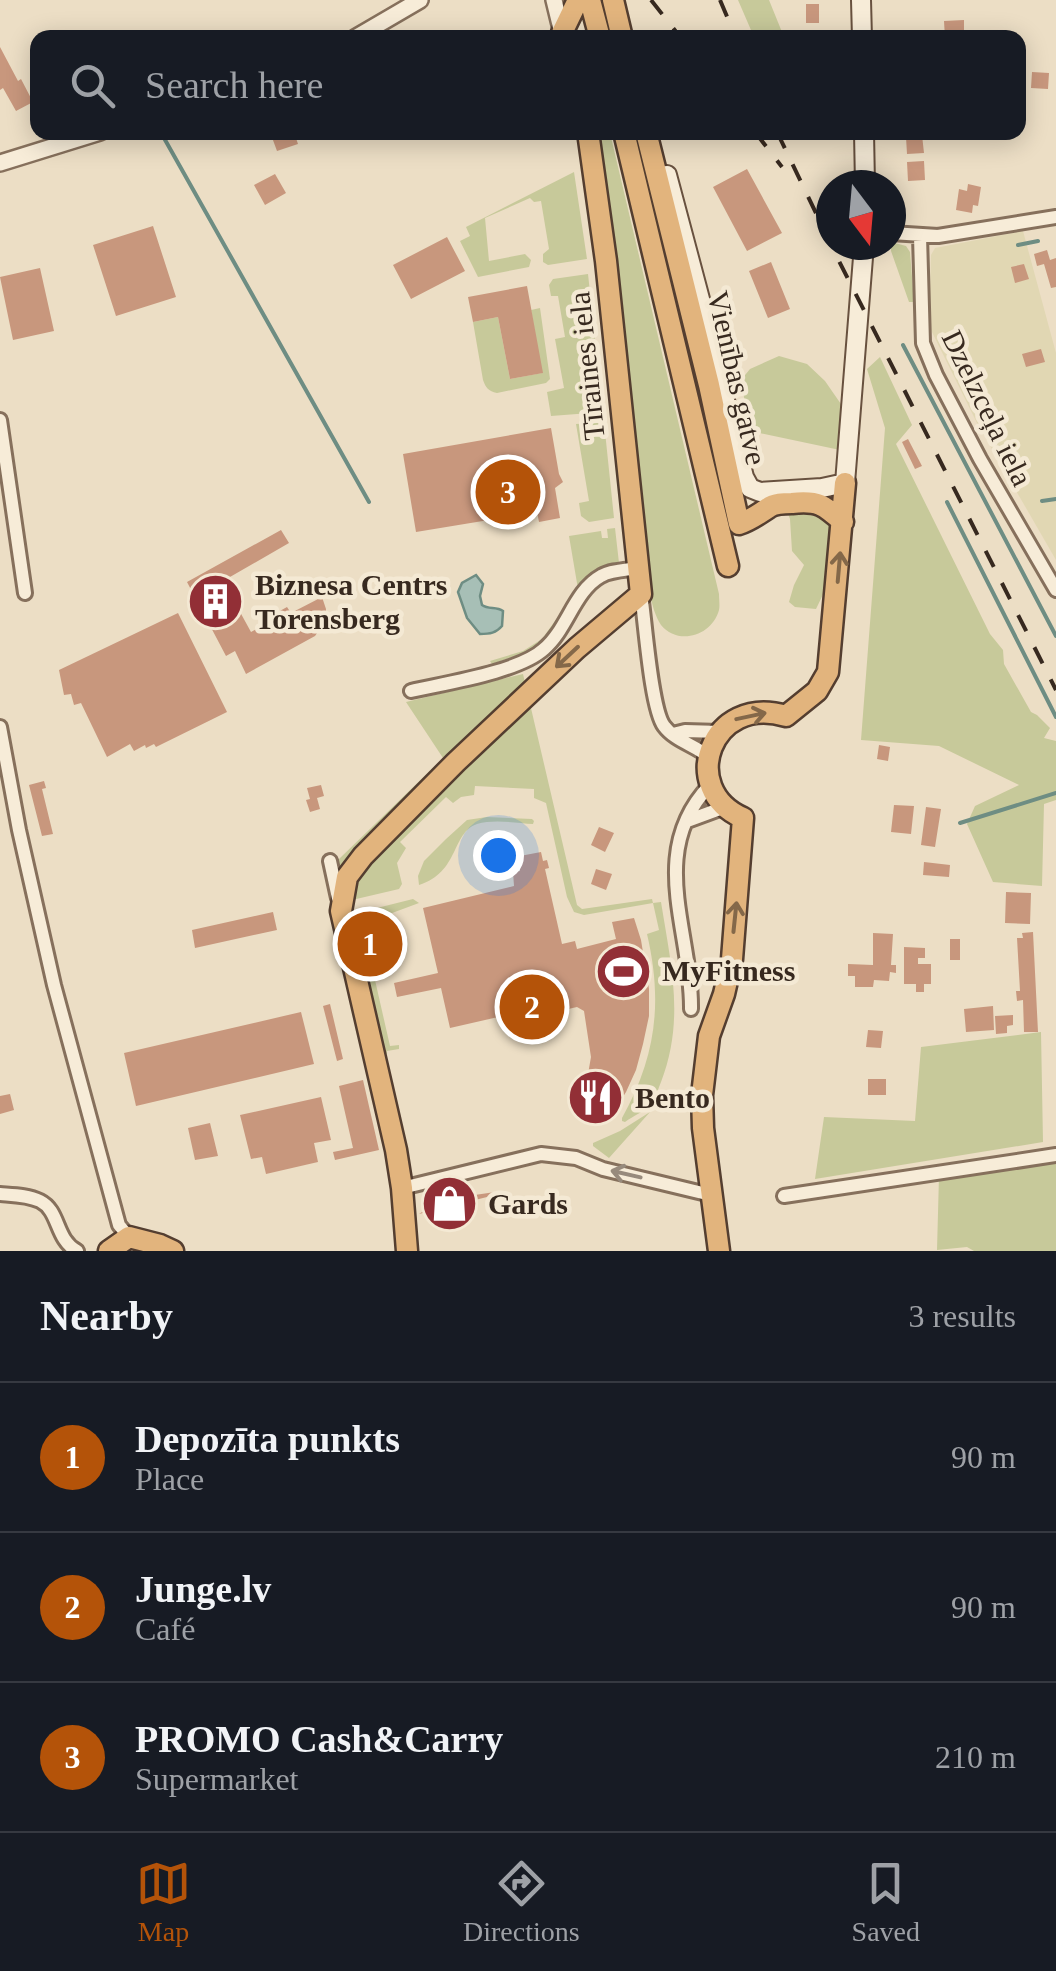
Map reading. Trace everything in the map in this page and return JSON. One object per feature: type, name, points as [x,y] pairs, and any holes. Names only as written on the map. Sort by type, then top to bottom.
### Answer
[{"type":"highway","points":[[613,0],[620,30]]},
{"type":"highway","points":[[568,30],[587,4]]},
{"type":"highway","points":[[587,4],[597,30]]},
{"type":"highway","name":"Tīraines iela","points":[[589,140],[642,594]]},
{"type":"highway","name":"Vienības gatve","points":[[626,140],[728,566]]},
{"type":"highway","name":"Vienības gatve","points":[[648,140],[710,385],[739,524],[777,504],[812,501],[843,522]]},
{"type":"highway","points":[[719,1251],[702,1095],[709,1036],[732,959],[743,818],[724,806],[710,785],[709,757],[720,732],[734,719],[749,712],[786,716],[816,691],[828,672],[845,483]]},
{"type":"highway","points":[[407,1251],[396,1150],[341,910],[347,877],[456,762],[576,648],[642,594]]},
{"type":"highway","points":[[109,1251],[129,1237],[173,1251]]},
{"type":"main road","points":[[861,0],[862,30]]},
{"type":"main road","name":"Vienības gatve","points":[[657,140],[750,488],[769,492],[845,483]]},
{"type":"main road","points":[[864,140],[865,170]]},
{"type":"main road","points":[[845,483],[863,260]]},
{"type":"street","points":[[368,30],[420,0]]},
{"type":"street","points":[[554,0],[562,30]]},
{"type":"street","points":[[0,163],[71,140]]},
{"type":"street","points":[[906,234],[959,234],[1056,217]]},
{"type":"street","name":"Dzelzceļa iela","points":[[920,236],[923,343],[980,459],[1056,590]]},
{"type":"street","points":[[0,420],[25,593]]},
{"type":"street","points":[[412,691],[530,658],[544,650],[586,589],[602,575],[638,568]]},
{"type":"street","points":[[642,594],[659,718],[673,734],[709,757]]},
{"type":"street","points":[[0,727],[54,985],[118,1224],[129,1237]]},
{"type":"street","points":[[673,734],[720,732]]},
{"type":"street","points":[[691,1009],[675,891],[675,861],[693,807],[710,785]]},
{"type":"street","points":[[687,821],[724,806]]},
{"type":"street","points":[[330,862],[341,910]]},
{"type":"street","points":[[402,1188],[540,1154],[576,1158],[603,1169],[711,1195]]},
{"type":"street","points":[[784,1196],[1056,1154]]},
{"type":"street","points":[[0,1194],[40,1201],[48,1208],[61,1237],[77,1251]]},
{"type":"shaded area","points":[[1023,231],[1056,353],[1056,560],[977,423],[929,326],[931,255],[935,248]]},
{"type":"shaded area","points":[[476,575],[483,584],[482,605],[503,611],[502,626],[492,633],[480,634],[467,618],[458,592],[462,583]]},
{"type":"green space","points":[[738,0],[769,0],[781,30],[751,30]]},
{"type":"green space","points":[[595,140],[612,140],[719,594],[719,608],[715,619],[702,632],[676,635],[661,625],[650,594]]},
{"type":"green space","points":[[632,140],[643,140],[701,386],[691,375]]},
{"type":"green space","points":[[574,172],[587,259],[548,265],[543,262],[543,254],[549,249],[541,201],[530,198],[485,218],[489,261],[525,254],[531,260],[529,267],[478,277],[460,241],[470,236],[466,227]]},
{"type":"green space","points":[[906,246],[910,252],[914,302],[909,302],[894,260],[906,260]]},
{"type":"green space","points":[[588,274],[603,412],[551,416],[547,392],[564,388],[555,339],[565,337],[558,296],[551,296],[549,285],[553,279]]},
{"type":"green space","points":[[540,308],[550,379],[497,393],[489,390],[483,380],[473,322],[498,317],[510,379],[542,373],[531,310]]},
{"type":"green space","points":[[779,356],[807,364],[843,407],[840,450],[750,431],[741,380],[750,369]]},
{"type":"green space","points":[[880,357],[912,425],[896,444],[990,634],[1003,650],[1004,664],[1031,712],[1050,728],[1044,738],[1056,741],[1056,800],[1044,804],[1042,886],[993,882],[967,824],[975,806],[1019,785],[939,746],[861,740],[885,428],[867,369]]},
{"type":"green space","points":[[604,422],[614,518],[589,522],[581,516],[579,503],[589,501],[576,424]]},
{"type":"green space","points":[[787,511],[833,519],[829,582],[816,609],[795,607],[789,602],[804,565],[792,551]]},
{"type":"green space","points":[[615,528],[619,563],[589,577],[541,643],[532,650],[492,664],[490,661],[523,651],[542,639],[578,589],[569,536],[601,531],[602,538],[608,538],[607,529]]},
{"type":"green space","points":[[523,674],[577,905],[582,909],[652,899],[653,903],[584,915],[574,912],[567,897],[546,803],[534,798],[534,789],[475,786],[474,795],[453,803],[446,797],[400,842],[406,848],[397,863],[402,884],[399,889],[352,900],[342,890],[338,860],[443,758],[406,702]]},
{"type":"green space","points":[[487,817],[534,821],[477,824],[463,836],[442,871],[419,885],[424,861],[467,820]]},
{"type":"green space","points":[[413,899],[419,903],[384,916],[376,923],[373,934],[365,936],[390,1046],[399,1045],[399,1049],[387,1054],[382,1053],[354,926],[365,911]]},
{"type":"green space","points":[[661,902],[669,948],[674,992],[673,1037],[654,1099],[625,1122],[622,1118],[642,1073],[653,1029],[655,983],[647,934],[659,930],[653,903]]},
{"type":"green space","points":[[1041,1032],[1043,1142],[815,1179],[824,1117],[915,1121],[921,1047]]},
{"type":"green space","points":[[650,1112],[609,1158],[593,1146],[593,1143]]},
{"type":"green space","points":[[1056,1160],[1056,1251],[974,1251],[967,1247],[937,1250],[939,1176]]},
{"type":"building","points":[[806,4],[819,4],[819,23],[806,23]]},
{"type":"building","points":[[964,20],[964,30],[945,30],[944,21]]},
{"type":"building","points":[[0,47],[18,81],[21,79],[30,104],[16,111],[3,88],[0,90]]},
{"type":"building","points":[[1032,72],[1049,73],[1048,89],[1031,88]]},
{"type":"building","points":[[273,140],[297,140],[298,144],[277,151]]},
{"type":"building","points":[[906,140],[923,140],[924,153],[907,154]]},
{"type":"building","points":[[924,161],[925,180],[908,181],[907,162]]},
{"type":"building","points":[[747,169],[782,233],[747,251],[713,187]]},
{"type":"building","points":[[275,174],[286,193],[265,205],[254,185]]},
{"type":"building","points":[[968,184],[981,187],[978,206],[973,205],[972,213],[956,210],[959,189],[967,191]]},
{"type":"building","points":[[153,226],[176,297],[116,316],[93,245]]},
{"type":"building","points":[[447,237],[465,271],[411,299],[393,265]]},
{"type":"building","points":[[1047,250],[1050,260],[1056,258],[1056,287],[1051,288],[1044,264],[1037,266],[1034,254]]},
{"type":"building","points":[[771,262],[790,309],[768,318],[749,271]]},
{"type":"building","points":[[1024,264],[1029,279],[1015,283],[1011,267]]},
{"type":"building","points":[[40,268],[54,331],[13,340],[0,277]]},
{"type":"building","points":[[527,286],[543,373],[510,379],[498,317],[473,322],[468,297]]},
{"type":"building","points":[[1041,349],[1045,362],[1026,367],[1022,354]]},
{"type":"building","points":[[551,428],[563,482],[555,488],[560,518],[539,522],[537,512],[416,532],[403,454]]},
{"type":"building","points":[[908,439],[922,466],[915,469],[902,442]]},
{"type":"building","name":"Biznesa Centrs Torensberg","points":[[281,530],[289,543],[223,581],[251,632],[262,626],[260,622],[287,607],[291,613],[322,597],[325,622],[315,636],[246,674],[235,651],[226,656],[187,582]]},
{"type":"building","points":[[178,613],[227,712],[156,747],[145,745],[134,751],[130,744],[107,757],[81,703],[74,705],[71,694],[64,695],[59,670]]},
{"type":"building","points":[[879,745],[890,747],[888,761],[877,759]]},
{"type":"building","points":[[44,781],[46,788],[42,789],[53,834],[42,836],[29,785]]},
{"type":"building","points":[[321,785],[324,796],[317,798],[320,809],[310,812],[307,788]]},
{"type":"building","points":[[894,805],[914,806],[911,834],[891,832]]},
{"type":"building","points":[[926,807],[941,809],[935,847],[921,845]]},
{"type":"building","points":[[599,827],[614,833],[605,852],[591,845]]},
{"type":"building","points":[[541,852],[549,868],[545,869],[562,944],[575,941],[577,949],[616,939],[612,922],[634,918],[641,940],[649,1016],[636,1070],[606,1124],[573,1113],[591,1057],[584,1011],[577,1007],[525,1019],[520,1012],[450,1028],[441,988],[397,997],[394,983],[438,973],[423,908],[514,886],[513,872],[520,871],[520,856]]},
{"type":"building","points":[[924,862],[950,865],[949,877],[923,875]]},
{"type":"building","points":[[596,869],[612,874],[606,890],[591,884]]},
{"type":"building","points":[[1006,892],[1031,893],[1030,924],[1005,923]]},
{"type":"building","points":[[273,912],[277,930],[195,948],[192,930]]},
{"type":"building","points":[[1033,932],[1038,1032],[1024,1032],[1023,1000],[1017,1001],[1016,991],[1020,991],[1017,938]]},
{"type":"building","points":[[873,933],[893,934],[891,965],[896,965],[896,973],[890,972],[889,981],[874,980],[873,987],[855,987],[855,976],[848,976],[848,964],[873,965]]},
{"type":"building","points":[[950,939],[960,939],[960,960],[950,960]]},
{"type":"building","points":[[904,947],[925,948],[925,958],[918,958],[918,964],[931,964],[931,984],[924,984],[924,992],[916,992],[916,984],[904,984]]},
{"type":"building","points":[[330,1004],[343,1059],[337,1061],[323,1006]]},
{"type":"building","points":[[993,1006],[994,1030],[966,1032],[964,1009]]},
{"type":"building","points":[[301,1012],[314,1064],[136,1106],[124,1053]]},
{"type":"building","points":[[1013,1015],[1013,1025],[1007,1026],[1007,1033],[996,1034],[995,1016]]},
{"type":"building","points":[[868,1030],[883,1031],[881,1048],[866,1047]]},
{"type":"building","points":[[868,1079],[886,1079],[886,1095],[868,1095]]},
{"type":"building","points":[[363,1080],[379,1150],[335,1160],[333,1152],[353,1148],[339,1086]]},
{"type":"building","points":[[10,1094],[14,1110],[0,1114],[0,1096]]},
{"type":"building","points":[[321,1097],[331,1140],[314,1143],[318,1162],[266,1174],[262,1157],[251,1159],[240,1115]]},
{"type":"building","points":[[210,1123],[218,1156],[195,1160],[188,1128]]},
{"type":"building","points":[[495,1195],[419,1214],[441,1200]]},
{"type":"waterway","points":[[165,140],[369,502]]},
{"type":"waterway","points":[[1018,245],[1038,241]]},
{"type":"waterway","points":[[903,345],[1056,636]]},
{"type":"waterway","points":[[1042,501],[1056,499]]},
{"type":"waterway","points":[[947,502],[1056,717]]},
{"type":"waterway","points":[[960,823],[1056,793]]},
{"type":"railway","points":[[651,0],[675,30]]},
{"type":"railway","points":[[720,0],[733,30]]},
{"type":"railway","points":[[761,140],[782,167]]},
{"type":"railway","points":[[781,140],[1056,690]]},
{"type":"place","name":"PROMO Cash&Carry","points":[[508,492]]},
{"type":"place","name":"Biznesa Centrs Torensberg","points":[[216,602]]},
{"type":"place","name":"Depozīta punkts","points":[[370,944]]},
{"type":"place","name":"MyFitness","points":[[623,971]]},
{"type":"place","name":"Junge.lv","points":[[532,1007]]},
{"type":"place","name":"Bento","points":[[596,1098]]},
{"type":"place","name":"Gards","points":[[449,1204]]}]
